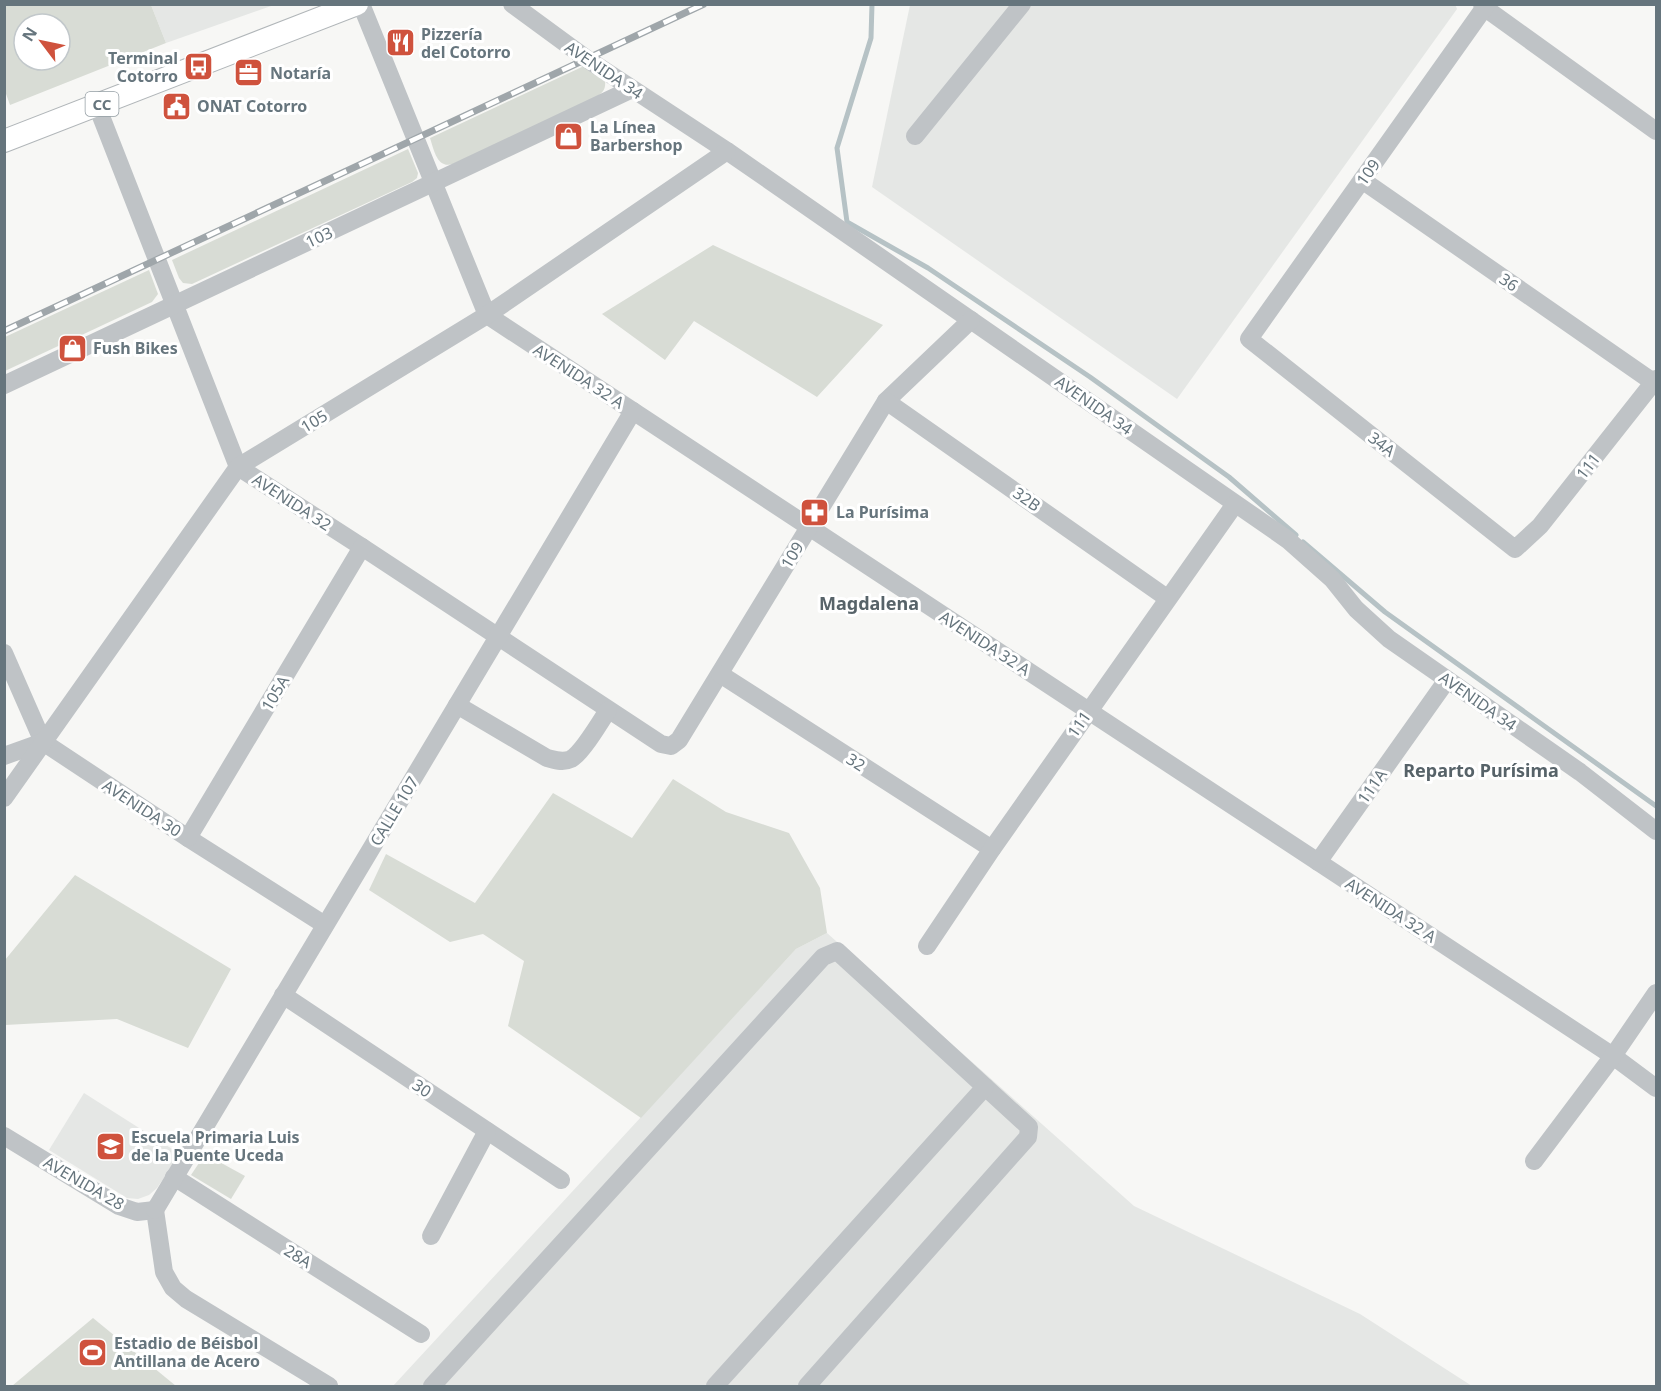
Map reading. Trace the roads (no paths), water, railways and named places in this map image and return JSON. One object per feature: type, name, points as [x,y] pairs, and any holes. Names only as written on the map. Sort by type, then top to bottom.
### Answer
[{"type":"main road","name":"CC","points":[[4,141],[359,4]]},
{"type":"street","points":[[359,4],[487,315]]},
{"type":"street","name":"AVENIDA 34","points":[[512,4],[587,59],[727,152],[1288,540],[1332,579],[1356,609],[1389,639],[1580,772],[1656,831]]},
{"type":"street","points":[[915,136],[1022,4]]},
{"type":"street","points":[[1485,6],[1656,131]]},
{"type":"street","name":"109","points":[[1249,339],[1485,6]]},
{"type":"street","name":"103","points":[[4,385],[632,88]]},
{"type":"street","name":"AVENIDA 32","points":[[97,106],[238,467],[608,710],[661,744],[671,746]]},
{"type":"street","name":"105","points":[[4,798],[238,467],[487,315],[727,152]]},
{"type":"street","name":"36","points":[[1362,180],[1656,382]]},
{"type":"street","name":"AVENIDA 32 A","points":[[487,315],[1613,1056],[1656,1088]]},
{"type":"street","name":"109","points":[[671,746],[679,740],[886,401],[971,320]]},
{"type":"street","name":"34A","points":[[1249,339],[1515,549]]},
{"type":"street","name":"111","points":[[1515,549],[1540,526],[1656,382]]},
{"type":"street","name":"32B","points":[[886,401],[1167,598]]},
{"type":"street","name":"CALLE 107","points":[[155,1210],[633,411]]},
{"type":"street","name":"111","points":[[927,946],[992,849],[1234,504]]},
{"type":"street","name":"105A","points":[[188,838],[362,547]]},
{"type":"street","points":[[4,653],[43,742],[4,756]]},
{"type":"street","name":"32","points":[[720,674],[992,849]]},
{"type":"street","name":"111A","points":[[1318,862],[1447,680]]},
{"type":"street","points":[[457,705],[548,758],[559,762],[571,759],[580,751],[608,710]]},
{"type":"street","name":"AVENIDA 30","points":[[43,742],[325,925]]},
{"type":"street","points":[[432,1386],[823,957],[837,951],[1029,1127],[1028,1137],[807,1386]]},
{"type":"street","points":[[1534,1161],[1613,1056],[1656,993]]},
{"type":"street","name":"30","points":[[284,995],[561,1180]]},
{"type":"street","points":[[715,1386],[985,1086]]},
{"type":"street","points":[[430,1236],[488,1131]]},
{"type":"street","name":"AVENIDA 28","points":[[4,1136],[119,1206],[137,1212],[155,1210]]},
{"type":"street","name":"28A","points":[[174,1177],[421,1334]]},
{"type":"street","points":[[155,1210],[164,1272],[173,1288],[186,1299],[329,1386]]},
{"type":"waterway","points":[[872,4],[871,38],[837,148],[847,222],[928,268],[1090,377],[1229,477],[1296,535]]},
{"type":"waterway","points":[[1303,542],[1385,612],[1656,806]]},
{"type":"railway","points":[[4,331],[704,4]]},
{"type":"place","name":"Pizzería del Cotorro","points":[[400,43]]},
{"type":"place","name":"Terminal Cotorro","points":[[199,67]]},
{"type":"place","name":"Notaría","points":[[249,73]]},
{"type":"place","name":"ONAT Cotorro","points":[[176,106]]},
{"type":"place","name":"La Línea Barbershop","points":[[569,136]]},
{"type":"place","name":"Fush Bikes","points":[[72,348]]},
{"type":"place","name":"La Purísima","points":[[815,512]]},
{"type":"place","name":"Escuela Primaria Luis de la Puente Uceda","points":[[110,1146]]},
{"type":"place","name":"Estadio de Béisbol Antillana de Acero","points":[[93,1352]]},
{"type":"district","name":"Magdalena","points":[[869,603]]},
{"type":"district","name":"Reparto Purísima","points":[[1481,770]]}]
